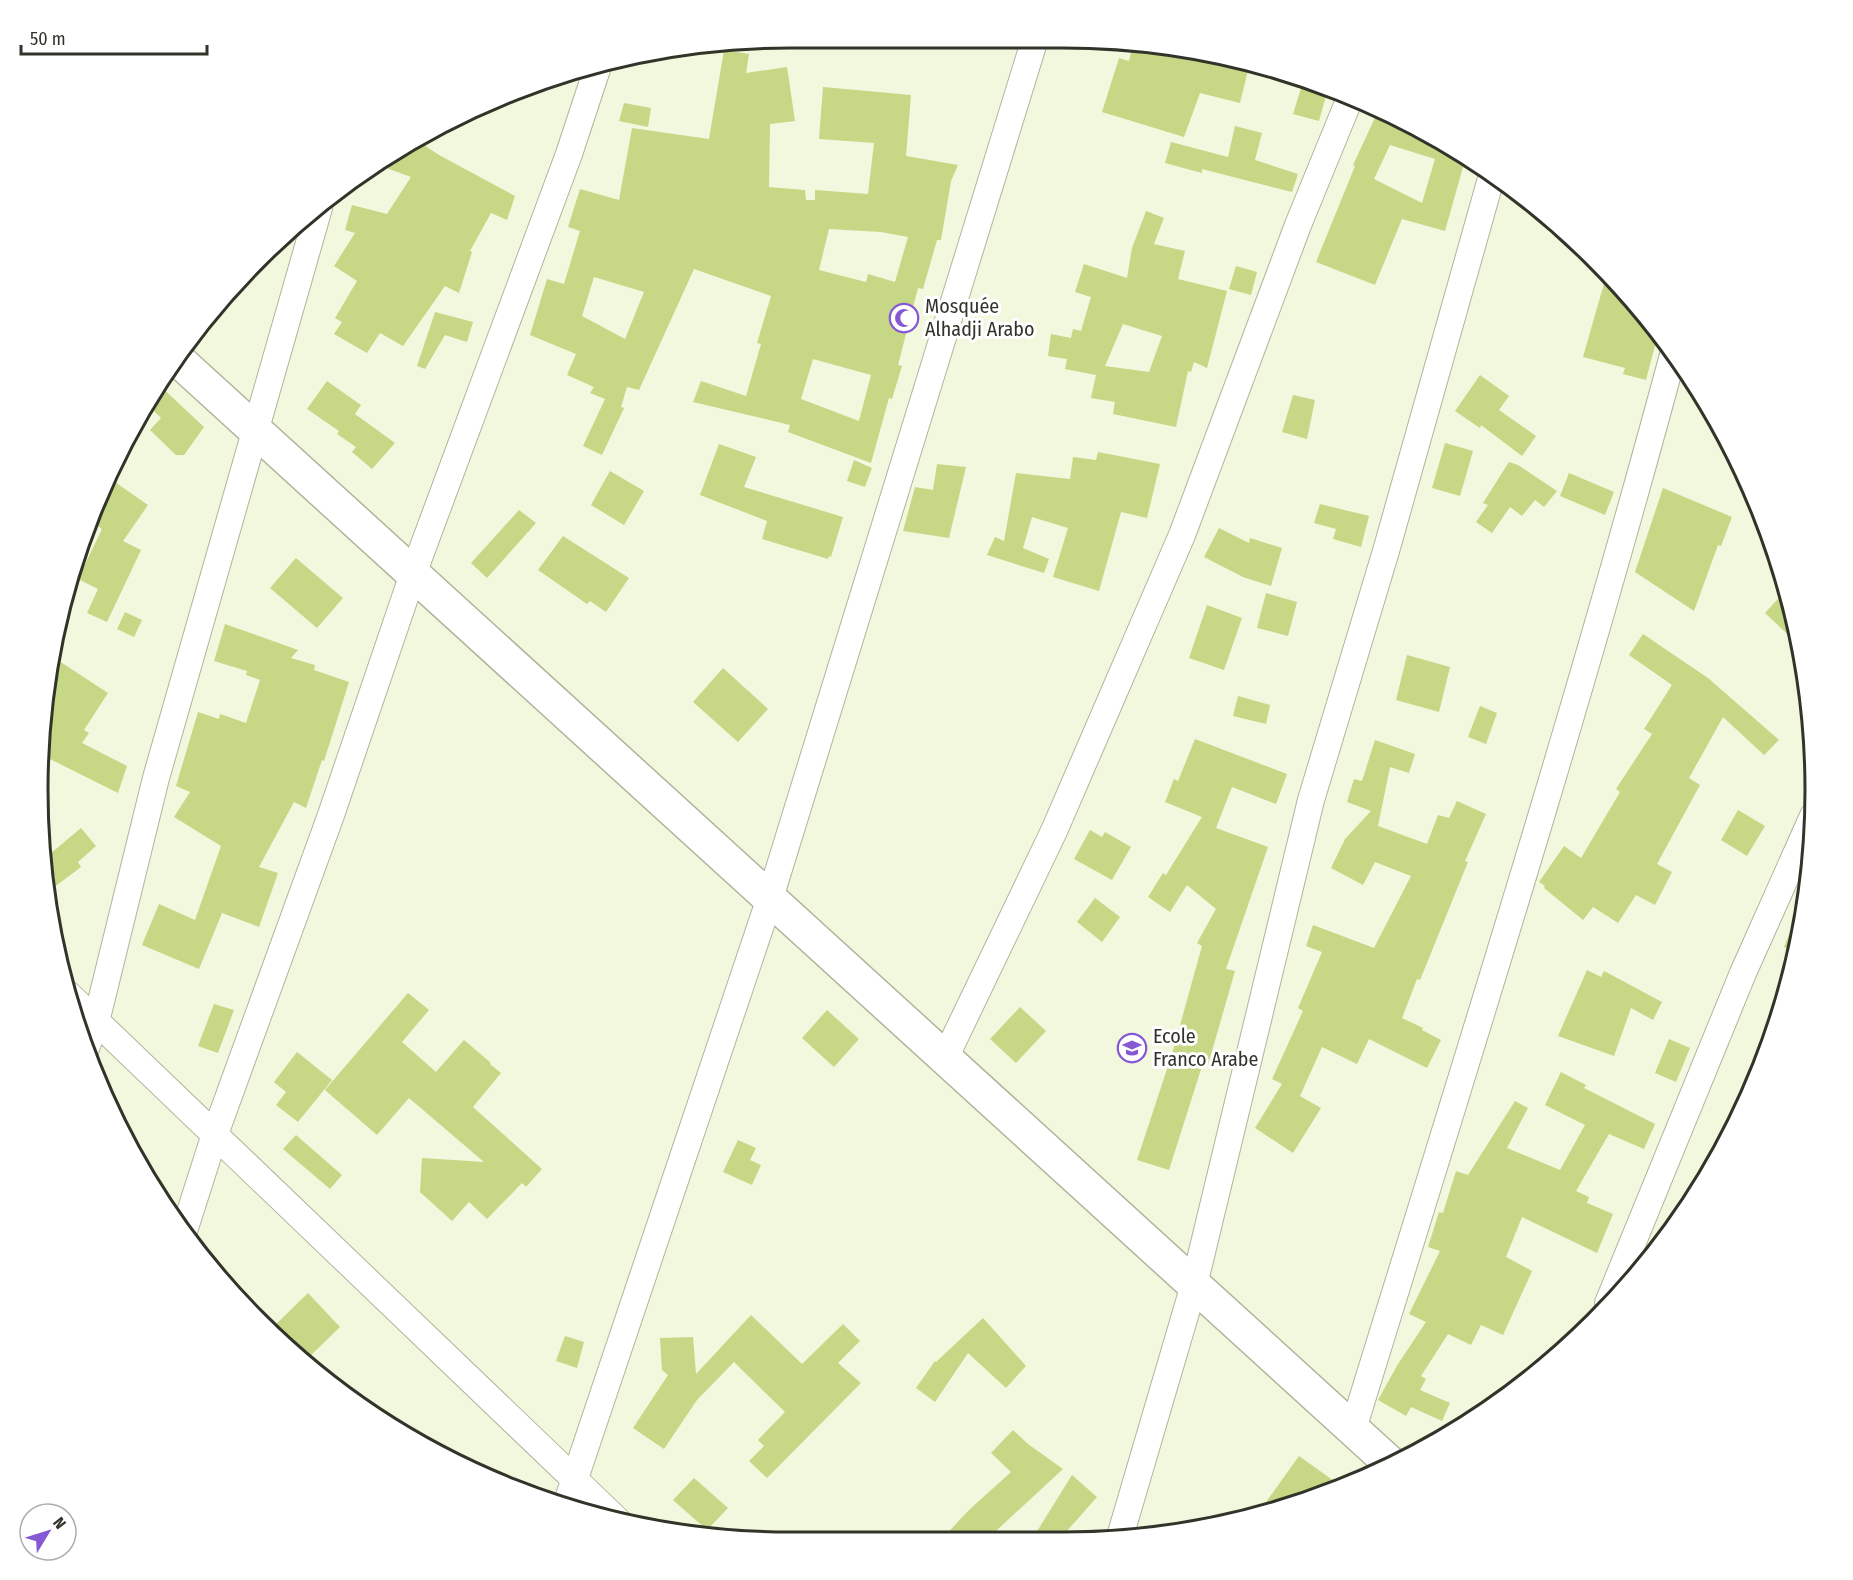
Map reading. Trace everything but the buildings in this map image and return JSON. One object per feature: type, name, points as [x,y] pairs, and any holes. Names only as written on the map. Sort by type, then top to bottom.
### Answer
[{"type":"street","points":[[568,1498],[770,898],[1032,48]]},
{"type":"street","points":[[187,1222],[215,1134],[331,815],[413,574],[569,154],[595,74]]},
{"type":"street","points":[[945,1058],[1054,831],[1182,535],[1298,225],[1347,104]]},
{"type":"street","points":[[1122,1529],[1194,1285],[1311,800],[1386,551],[1490,183]]},
{"type":"street","points":[[90,1037],[96,1022],[156,778],[316,220]]},
{"type":"street","points":[[183,364],[1385,1458]]},
{"type":"street","points":[[1353,1429],[1517,899],[1645,461],[1671,365]]},
{"type":"street","points":[[1615,1285],[1739,984],[1803,839]]},
{"type":"street","points":[[80,1006],[604,1508]]},
{"type":"place","name":"Mosquée Alhadji Arabo","points":[[904,318]]},
{"type":"place","name":"Ecole Franco Arabe","points":[[1132,1048]]}]
